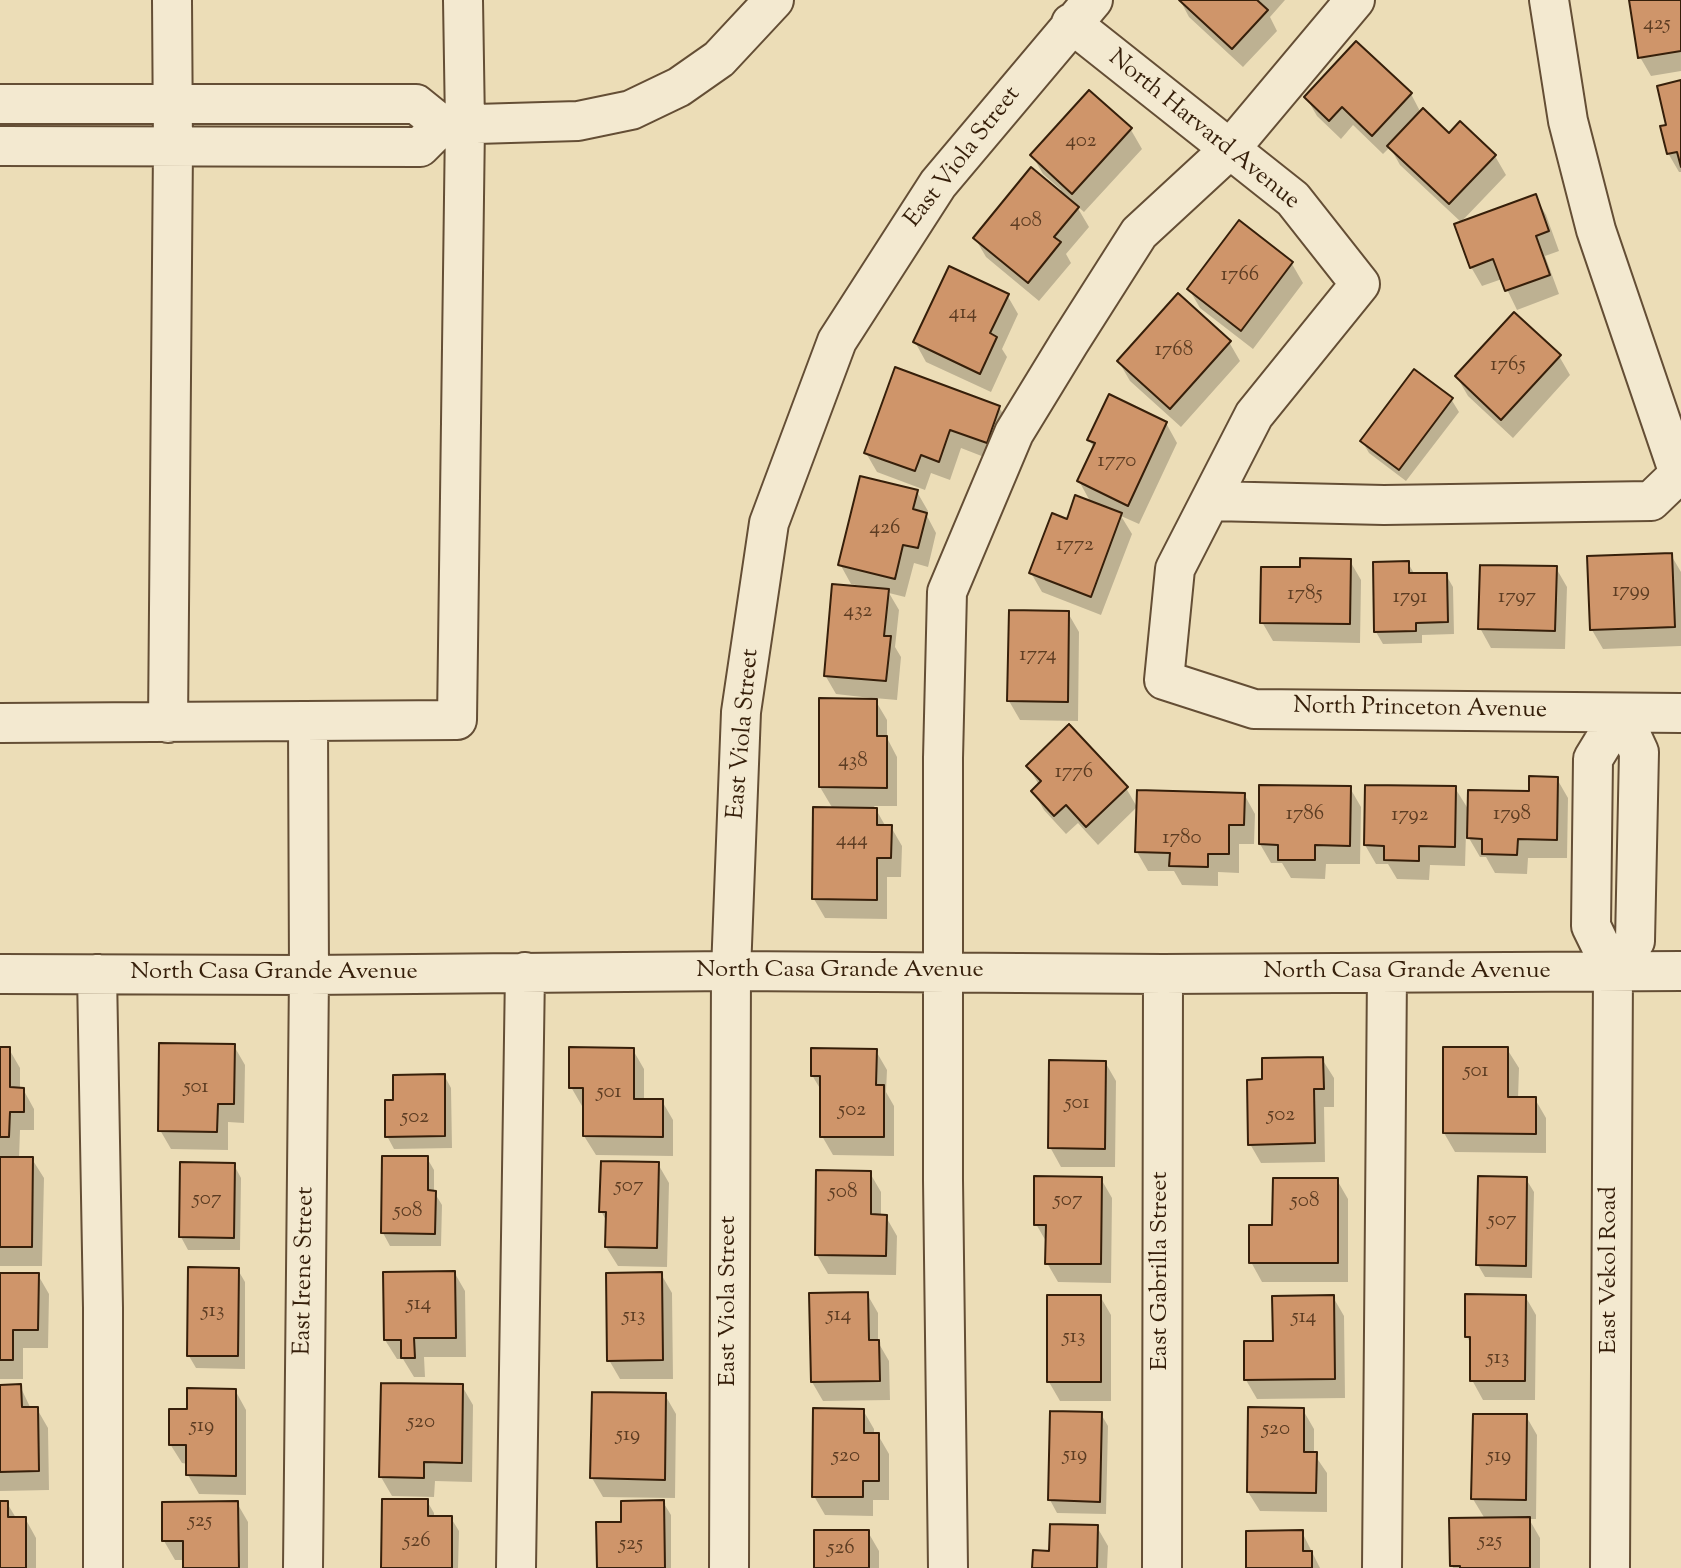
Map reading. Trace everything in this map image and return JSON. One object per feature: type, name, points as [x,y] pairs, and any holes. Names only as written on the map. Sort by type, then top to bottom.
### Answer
[{"type":"street","points":[[168,723],[172,0]]},
{"type":"street","points":[[0,723],[457,720],[454,125],[463,0]]},
{"type":"street","points":[[0,146],[420,146],[454,125],[578,121],[631,110],[679,87],[719,59],[774,0]]},
{"type":"street","points":[[948,1568],[943,1180],[943,758],[947,592],[1014,433],[1139,233],[1230,149],[1355,0]]},
{"type":"street","points":[[1210,501],[1384,505],[1651,501],[1678,474],[1597,230],[1568,121],[1549,0]]},
{"type":"street","name":"North Harvard Avenue","points":[[1082,12],[1230,149],[1293,199],[1360,284],[1254,415],[1175,569],[1164,680]]},
{"type":"street","name":"East Viola Street","points":[[729,1568],[731,971],[741,712],[769,523],[837,341],[938,184],[1082,12]]},
{"type":"street","points":[[0,104],[416,104],[454,125]]},
{"type":"street","name":"North Princeton Avenue","points":[[1164,680],[1254,709],[1681,713]]},
{"type":"street","points":[[1613,971],[1635,941],[1639,752],[1620,713]]},
{"type":"street","name":"East Irene Street","points":[[303,1568],[309,975],[308,723]]},
{"type":"street","name":"East Vekol Road","points":[[1610,1568],[1613,971]]},
{"type":"street","name":"North Casa Grande Avenue","points":[[0,974],[1681,971]]},
{"type":"street","points":[[516,1568],[525,972]]},
{"type":"street","points":[[1382,1568],[1387,973]]},
{"type":"street","points":[[97,974],[103,1308],[103,1568]]},
{"type":"street","name":"East Gabrilla Street","points":[[1162,1568],[1163,974]]},
{"type":"building","points":[[1179,0],[1257,0],[1268,10],[1232,49]]},
{"type":"building","points":[[1629,0],[1681,0],[1681,51],[1638,58]]},
{"type":"building","points":[[1356,41],[1412,93],[1372,136],[1342,107],[1329,121],[1304,97]]},
{"type":"building","points":[[1681,80],[1681,167],[1677,152],[1667,154],[1660,126],[1666,125],[1657,86]]},
{"type":"building","points":[[1089,90],[1132,128],[1072,194],[1030,155]]},
{"type":"building","points":[[1423,108],[1449,133],[1460,121],[1496,155],[1449,204],[1387,146]]},
{"type":"building","points":[[1031,167],[1079,207],[1054,237],[1061,242],[1028,283],[973,238]]},
{"type":"building","points":[[1536,194],[1549,231],[1536,236],[1550,275],[1505,291],[1493,259],[1470,268],[1454,224]]},
{"type":"building","points":[[1239,220],[1293,262],[1241,331],[1187,289]]},
{"type":"building","points":[[949,266],[1009,294],[990,333],[997,337],[980,374],[913,342]]},
{"type":"building","points":[[1178,293],[1231,341],[1170,409],[1117,361]]},
{"type":"building","points":[[1514,312],[1561,355],[1501,420],[1455,376]]},
{"type":"building","points":[[895,367],[1000,406],[987,443],[950,430],[939,462],[921,455],[915,471],[864,453]]},
{"type":"building","points":[[1414,369],[1453,398],[1399,470],[1360,441]]},
{"type":"building","points":[[1109,394],[1167,422],[1128,506],[1077,481],[1095,443],[1087,440]]},
{"type":"building","points":[[860,476],[918,490],[913,509],[927,513],[918,548],[903,545],[895,579],[838,565]]},
{"type":"building","points":[[1075,495],[1122,513],[1091,597],[1029,573],[1052,513],[1067,519]]},
{"type":"building","points":[[1672,553],[1675,627],[1590,630],[1587,556]]},
{"type":"building","points":[[1300,558],[1351,559],[1350,624],[1260,623],[1261,567],[1300,567]]},
{"type":"building","points":[[1409,561],[1409,573],[1447,573],[1448,622],[1416,623],[1416,631],[1374,632],[1373,562]]},
{"type":"building","points":[[1480,565],[1557,566],[1555,631],[1478,629]]},
{"type":"building","points":[[832,584],[889,589],[884,636],[891,636],[886,681],[824,676]]},
{"type":"building","points":[[1009,610],[1069,611],[1068,702],[1007,701]]},
{"type":"building","points":[[819,698],[877,699],[877,736],[887,736],[887,788],[819,787]]},
{"type":"building","points":[[1069,724],[1128,787],[1086,827],[1066,805],[1054,816],[1031,791],[1041,781],[1026,766]]},
{"type":"building","points":[[1529,776],[1558,777],[1557,840],[1518,839],[1517,855],[1482,854],[1482,839],[1467,838],[1468,790],[1529,791]]},
{"type":"building","points":[[1259,785],[1351,786],[1350,846],[1315,845],[1315,860],[1278,860],[1278,845],[1259,844]]},
{"type":"building","points":[[1365,785],[1456,786],[1455,847],[1419,846],[1419,861],[1384,860],[1384,846],[1364,845]]},
{"type":"building","points":[[1137,790],[1245,793],[1244,825],[1229,825],[1229,854],[1208,854],[1208,867],[1169,866],[1170,853],[1135,852]]},
{"type":"building","points":[[813,807],[877,808],[877,825],[892,825],[891,858],[877,858],[877,900],[812,899]]},
{"type":"building","points":[[159,1043],[235,1044],[234,1104],[218,1104],[217,1132],[158,1131]]},
{"type":"building","points":[[0,1047],[10,1047],[10,1087],[24,1088],[24,1112],[10,1112],[9,1137],[0,1137]]},
{"type":"building","points":[[569,1047],[634,1048],[634,1099],[663,1099],[663,1137],[583,1136],[583,1088],[569,1088]]},
{"type":"building","points":[[1443,1047],[1508,1047],[1508,1097],[1536,1097],[1536,1134],[1443,1133]]},
{"type":"building","points":[[811,1048],[877,1049],[876,1085],[884,1085],[884,1137],[820,1137],[820,1076],[811,1076]]},
{"type":"building","points":[[1323,1057],[1324,1089],[1314,1089],[1315,1143],[1248,1145],[1247,1080],[1262,1079],[1262,1058]]},
{"type":"building","points":[[1049,1060],[1106,1061],[1105,1149],[1048,1148]]},
{"type":"building","points":[[445,1074],[445,1136],[385,1137],[385,1100],[393,1100],[393,1075]]},
{"type":"building","points":[[382,1156],[428,1156],[428,1190],[436,1191],[435,1234],[381,1233]]},
{"type":"building","points":[[0,1157],[33,1157],[32,1247],[0,1247]]},
{"type":"building","points":[[601,1161],[659,1162],[657,1248],[605,1247],[606,1212],[599,1212]]},
{"type":"building","points":[[180,1162],[235,1163],[234,1238],[179,1237]]},
{"type":"building","points":[[816,1170],[871,1171],[871,1214],[887,1215],[886,1256],[815,1255]]},
{"type":"building","points":[[1034,1176],[1102,1177],[1101,1264],[1045,1264],[1046,1225],[1034,1225]]},
{"type":"building","points":[[1478,1176],[1527,1177],[1526,1266],[1476,1265]]},
{"type":"building","points":[[1273,1178],[1338,1178],[1338,1263],[1249,1263],[1249,1225],[1272,1225]]},
{"type":"building","points":[[188,1267],[239,1268],[238,1356],[187,1356]]},
{"type":"building","points":[[455,1271],[456,1338],[414,1338],[415,1358],[401,1358],[401,1340],[384,1340],[383,1272]]},
{"type":"building","points":[[662,1272],[663,1360],[607,1361],[606,1273]]},
{"type":"building","points":[[0,1273],[39,1273],[38,1330],[13,1330],[13,1360],[0,1360]]},
{"type":"building","points":[[868,1292],[869,1340],[879,1340],[880,1381],[811,1382],[809,1293]]},
{"type":"building","points":[[1465,1294],[1526,1295],[1525,1381],[1470,1381],[1470,1337],[1465,1337]]},
{"type":"building","points":[[1047,1295],[1101,1295],[1101,1382],[1047,1382]]},
{"type":"building","points":[[1334,1295],[1335,1379],[1244,1380],[1244,1341],[1273,1341],[1272,1296]]},
{"type":"building","points":[[381,1383],[463,1384],[462,1463],[424,1462],[424,1478],[379,1477]]},
{"type":"building","points":[[21,1384],[22,1407],[38,1407],[39,1471],[0,1472],[0,1385]]},
{"type":"building","points":[[187,1388],[236,1389],[236,1476],[186,1475],[186,1445],[169,1445],[169,1409],[187,1409]]},
{"type":"building","points":[[592,1392],[666,1393],[665,1480],[590,1478]]},
{"type":"building","points":[[1248,1407],[1304,1408],[1304,1452],[1317,1452],[1316,1493],[1247,1492]]},
{"type":"building","points":[[813,1408],[864,1409],[864,1433],[879,1433],[879,1481],[863,1481],[863,1497],[812,1497]]},
{"type":"building","points":[[1050,1411],[1102,1412],[1100,1502],[1048,1500]]},
{"type":"building","points":[[1473,1414],[1527,1414],[1526,1500],[1471,1499]]},
{"type":"building","points":[[382,1499],[428,1499],[428,1516],[452,1516],[452,1568],[381,1568]]},
{"type":"building","points":[[664,1500],[665,1568],[597,1568],[596,1522],[621,1522],[621,1501]]},
{"type":"building","points":[[0,1501],[8,1501],[8,1517],[26,1517],[26,1568],[0,1568]]},
{"type":"building","points":[[238,1501],[239,1568],[183,1568],[183,1541],[162,1541],[162,1502]]},
{"type":"building","points":[[1530,1517],[1530,1568],[1450,1566],[1449,1518]]},
{"type":"building","points":[[1050,1524],[1098,1525],[1097,1568],[1032,1568],[1033,1550],[1049,1551]]},
{"type":"building","points":[[814,1530],[869,1530],[869,1568],[814,1568]]},
{"type":"building","points":[[1303,1530],[1303,1551],[1312,1551],[1312,1568],[1246,1568],[1246,1531]]}]
